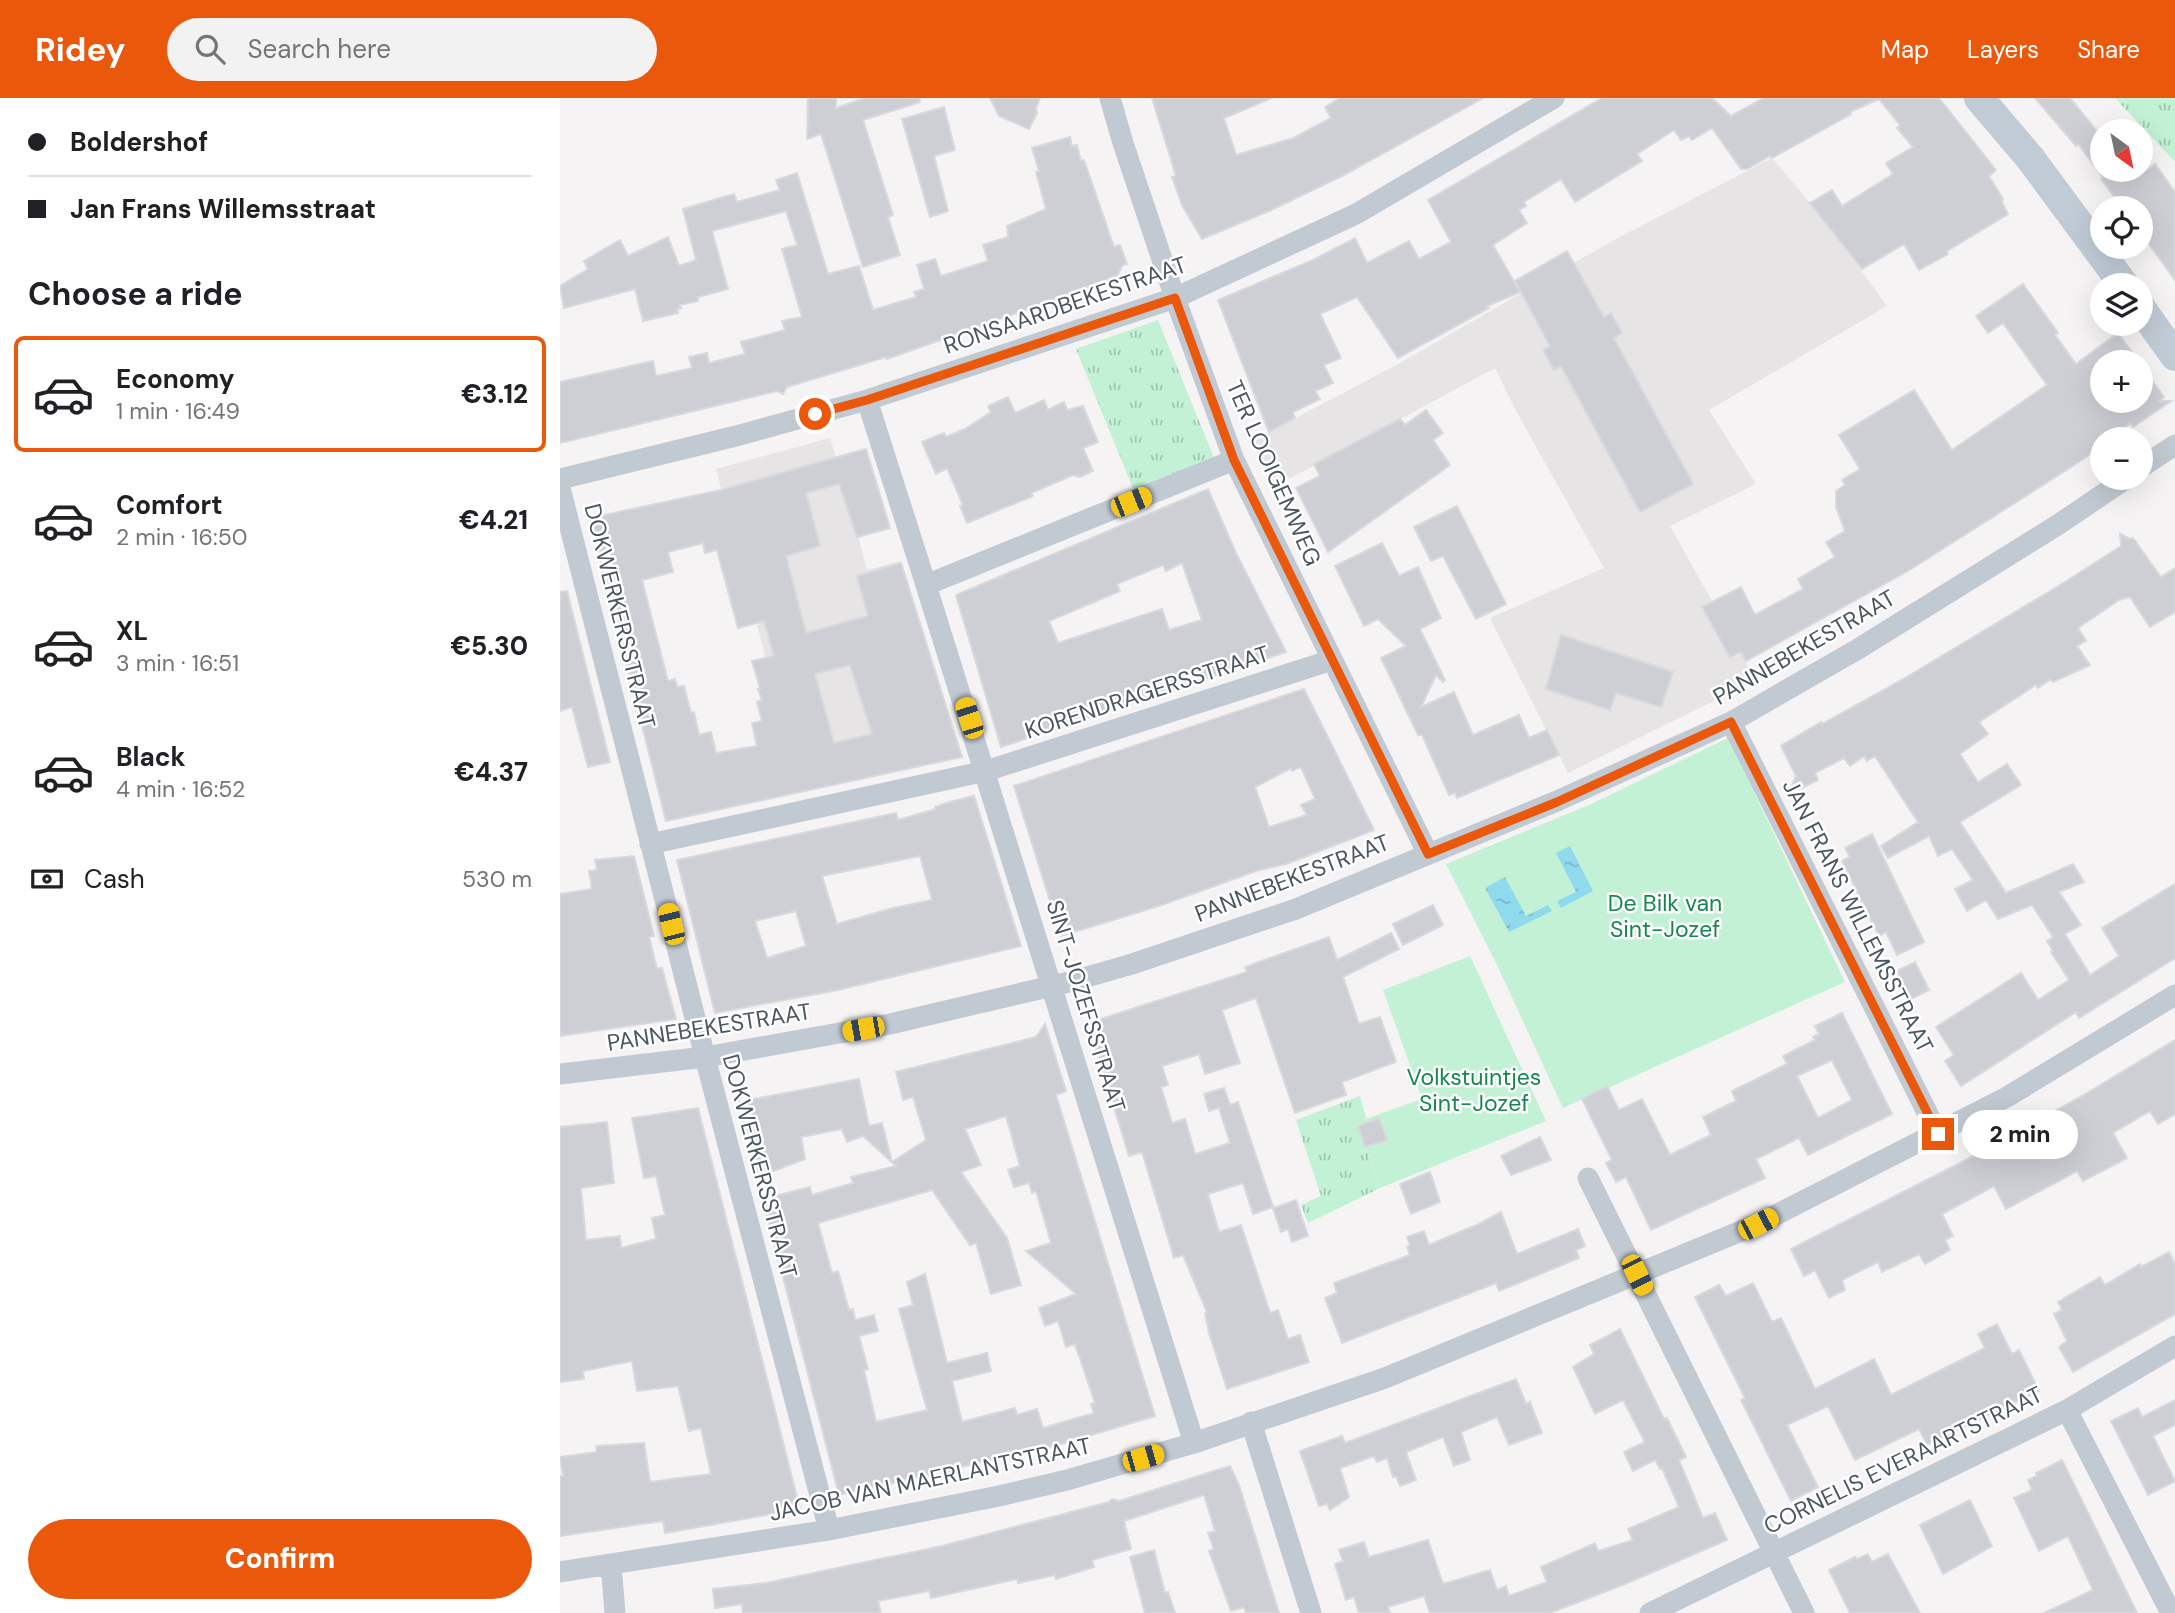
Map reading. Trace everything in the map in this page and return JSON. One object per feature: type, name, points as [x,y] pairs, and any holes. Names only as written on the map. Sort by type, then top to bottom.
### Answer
[{"type":"main road","points":[[1979,98],[2030,158],[2115,273]]},
{"type":"main road","points":[[2153,325],[2175,356]]},
{"type":"street","name":"TER LOOIGEMWEG","points":[[1111,98],[1123,143],[1175,298],[1234,460],[1428,854]]},
{"type":"street","name":"RONSAARDBEKESTRAAT","points":[[560,479],[736,436],[867,400],[1175,298],[1356,214],[1554,98]]},
{"type":"street","name":"SINT-JOZEFSSTRAAT","points":[[867,400],[986,771],[1194,1443]]},
{"type":"street","points":[[2153,459],[2175,445]]},
{"type":"street","points":[[926,585],[1234,460]]},
{"type":"street","name":"DOKWERKERSSTRAAT","points":[[560,488],[829,1531]]},
{"type":"street","name":"PANNEBEKESTRAAT","points":[[560,1074],[705,1057],[890,1024],[1052,987],[1132,964],[1296,909],[1557,802],[1731,722],[1858,649],[2109,490]]},
{"type":"street","name":"KORENDRAGERSSTRAAT","points":[[650,844],[986,771],[1332,660]]},
{"type":"street","name":"JAN FRANS WILLEMSSTRAAT","points":[[1731,722],[1938,1134]]},
{"type":"street","name":"JACOB VAN MAERLANTSTRAAT","points":[[560,1572],[829,1531],[1056,1483],[1194,1443],[1385,1378],[1758,1224],[2007,1097],[2175,995]]},
{"type":"street","points":[[1588,1178],[1804,1613]]},
{"type":"street","name":"CORNELIS EVERAARTSTRAAT","points":[[1650,1613],[2067,1410],[2175,1346]]},
{"type":"street","points":[[2067,1410],[2171,1613]]},
{"type":"street","points":[[1251,1422],[1311,1613]]},
{"type":"street","points":[[611,1566],[615,1613]]},
{"type":"shaded area","points":[[1772,158],[1822,217],[1887,306],[1709,410],[1756,484],[1670,526],[1756,680],[1568,773],[1490,618],[1604,568],[1516,411],[1495,368],[1274,487],[1252,441],[1400,363],[1614,240]]},
{"type":"shaded area","points":[[830,438],[836,458],[838,482],[867,570],[901,561],[927,643],[862,662],[895,772],[797,793],[775,693],[716,469]]},
{"type":"green space","points":[[2115,98],[2175,98],[2175,162],[2153,139],[2153,119],[2135,119]]},
{"type":"green space","points":[[1158,320],[1214,458],[1134,491],[1076,349]]},
{"type":"green space","name":"De Bilk van Sint-Jozef","points":[[1728,738],[1845,982],[1563,1108],[1498,967],[1446,864],[1589,805]]},
{"type":"green space","name":"Volkstuintjes Sint-Jozef","points":[[1470,956],[1546,1121],[1380,1188],[1357,1122],[1422,1099],[1383,990]]},
{"type":"green space","points":[[1360,1096],[1366,1118],[1357,1123],[1380,1188],[1308,1223],[1301,1205],[1321,1196],[1296,1120]]},
{"type":"water","points":[[1570,846],[1593,891],[1561,908],[1557,901],[1576,892],[1556,853]]},
{"type":"water","points":[[1505,877],[1526,916],[1548,905],[1552,911],[1509,932],[1485,888]]},
{"type":"building","points":[[808,98],[836,98],[836,108],[865,98],[919,98],[920,102],[863,120],[893,215],[888,217],[900,255],[863,267],[821,134],[807,139]]},
{"type":"building","points":[[990,98],[1040,98],[1037,113],[1029,129],[999,116]]},
{"type":"building","points":[[1152,98],[1272,98],[1224,118],[1236,155],[1290,140],[1331,118],[1325,107],[1340,98],[1483,98],[1344,175],[1202,239],[1182,205],[1172,177],[1176,176]]},
{"type":"building","points":[[1602,98],[1712,98],[1731,116],[1764,98],[1939,98],[1996,170],[1989,176],[2003,199],[2008,214],[1919,270],[1904,244],[1862,269],[1810,203],[1832,190],[1842,206],[1893,174],[1886,163],[1913,147],[1897,128],[1900,125],[1879,99],[1850,112],[1851,114],[1772,158],[1770,156],[1747,169],[1741,169],[1712,128],[1692,140],[1689,136],[1681,140],[1674,130],[1637,154],[1642,161],[1575,202],[1561,179],[1524,202],[1526,206],[1519,210],[1527,223],[1493,245],[1520,292],[1487,306],[1489,308],[1398,358],[1357,297],[1320,314],[1341,358],[1324,365],[1333,383],[1315,391],[1320,399],[1293,412],[1295,418],[1269,432],[1218,300],[1313,260],[1355,238],[1367,263],[1409,241],[1419,259],[1451,242],[1428,200]]},
{"type":"building","points":[[2035,98],[2070,98],[2090,122],[2090,160],[2078,144],[2076,146]]},
{"type":"building","points":[[944,107],[955,150],[934,156],[948,211],[930,217],[902,119]]},
{"type":"building","points":[[1070,137],[1072,146],[1077,145],[1081,161],[1084,160],[1114,247],[1120,245],[1127,264],[1122,266],[1118,275],[887,359],[886,357],[787,387],[783,394],[777,391],[560,443],[560,382],[653,361],[656,376],[692,368],[689,357],[707,353],[709,363],[745,354],[741,342],[785,330],[782,321],[802,317],[782,249],[797,245],[786,211],[712,231],[728,289],[680,305],[678,313],[643,321],[635,289],[564,308],[560,286],[588,269],[584,261],[620,240],[628,256],[668,237],[679,266],[696,260],[683,209],[734,194],[737,202],[780,190],[776,180],[797,173],[828,274],[859,266],[873,310],[916,297],[914,292],[924,289],[917,265],[935,259],[941,276],[988,261],[983,245],[1008,237],[1007,226],[1046,209],[1032,148]]},
{"type":"building","points":[[2155,164],[2175,192],[2175,280],[2153,250],[2153,196],[2114,196],[2103,182],[2153,182]]},
{"type":"building","points":[[1567,251],[1604,317],[1611,313],[1622,333],[1614,338],[1693,484],[1640,512],[1561,366],[1554,370],[1543,350],[1550,346],[1515,281]]},
{"type":"building","points":[[2023,284],[2058,333],[2055,335],[2076,364],[2090,354],[2090,413],[2153,413],[2153,382],[2164,397],[2159,401],[2171,401],[2133,427],[2131,423],[2125,427],[2090,427],[2090,454],[2076,464],[1908,571],[1746,661],[1741,652],[1730,657],[1702,607],[1741,587],[1755,615],[1803,589],[1798,579],[1835,557],[1826,542],[1845,531],[1836,507],[1836,491],[1845,485],[1842,480],[1860,469],[1839,435],[1914,390],[1952,450],[2047,385],[2003,323],[1988,333],[1976,316]]},
{"type":"building","points":[[2114,336],[2120,336],[2130,350],[2095,350]]},
{"type":"building","points":[[1008,397],[1015,413],[1044,400],[1048,410],[1064,402],[1067,410],[1083,406],[1098,442],[1083,448],[1093,471],[1080,477],[1073,475],[1031,493],[1033,496],[967,523],[960,506],[963,505],[947,468],[936,474],[922,442],[944,433],[946,437],[965,429],[991,412],[988,406]]},
{"type":"building","points":[[1426,410],[1443,433],[1433,440],[1450,465],[1328,552],[1296,488],[1320,476],[1314,464],[1400,419],[1405,425]]},
{"type":"building","points":[[866,449],[890,528],[857,537],[839,484],[806,493],[820,546],[786,556],[806,633],[868,616],[857,576],[901,563],[962,757],[666,821],[590,518],[721,490]],"holes":[[[703,543],[705,553],[717,550],[738,628],[764,621],[774,656],[752,661],[762,700],[757,702],[762,721],[752,723],[757,746],[716,753],[711,732],[699,735],[684,686],[677,687],[675,679],[668,681],[642,580],[673,572],[668,552]],[[850,665],[872,734],[834,743],[815,674]]]},
{"type":"building","points":[[1208,489],[1236,553],[1286,652],[1001,747],[956,595]],"holes":[[[1182,563],[1202,620],[1169,630],[1162,609],[1058,643],[1049,621],[1120,591],[1117,584],[1163,565],[1166,571]]]},
{"type":"building","points":[[1457,506],[1506,604],[1476,619],[1443,556],[1431,561],[1414,527]]},
{"type":"building","points":[[2120,534],[2133,538],[2161,577],[2175,568],[2175,612],[2150,627],[2130,597],[2119,600],[2078,628],[2086,641],[2077,646],[2090,665],[2053,682],[2051,679],[2038,688],[2036,685],[1979,722],[1988,734],[1960,754],[1978,782],[2007,764],[2021,785],[1960,822],[2006,893],[2073,864],[2084,882],[2059,892],[2081,925],[2065,934],[2090,975],[2119,956],[2102,928],[2175,884],[2175,958],[2079,1018],[2076,1012],[1961,1086],[1945,1061],[1954,1055],[1936,1027],[2021,973],[2038,1000],[2069,980],[2051,952],[2053,951],[2047,941],[2053,937],[2032,905],[1998,919],[1986,900],[1967,911],[1955,889],[1973,880],[1952,849],[1938,856],[1929,836],[1888,858],[1881,846],[1918,822],[1875,756],[1867,761],[1864,756],[1850,766],[1844,758],[1815,773],[1818,780],[1788,795],[1796,776],[1781,746],[1905,678],[2057,587],[2121,546]]},
{"type":"building","points":[[1382,543],[1399,576],[1418,567],[1441,618],[1420,629],[1445,680],[1443,682],[1436,675],[1421,707],[1454,692],[1473,735],[1519,715],[1529,738],[1547,730],[1559,755],[1457,798],[1455,793],[1449,795],[1422,735],[1418,735],[1381,658],[1406,646],[1378,619],[1364,626],[1335,566]]},
{"type":"building","points":[[567,591],[610,762],[588,767],[572,707],[560,711],[560,592]]},
{"type":"building","points":[[1561,635],[1673,672],[1661,707],[1616,693],[1610,710],[1546,689]]},
{"type":"building","points":[[1304,689],[1374,830],[1289,863],[1256,871],[1159,906],[1061,936],[1014,786]],"holes":[[[1301,767],[1315,799],[1301,805],[1307,815],[1269,827],[1255,787],[1291,768],[1292,771]]]},
{"type":"building","points":[[974,796],[1021,946],[838,990],[715,1013],[677,860],[896,813],[898,820],[936,809],[935,807]],"holes":[[[920,856],[932,900],[837,924],[822,876]],[[796,911],[806,946],[767,958],[755,921]]]},
{"type":"building","points":[[1872,834],[1924,942],[1897,955],[1886,932],[1879,936],[1842,861],[1850,857],[1845,848]]},
{"type":"building","points":[[634,856],[654,936],[649,937],[657,969],[662,968],[676,1019],[560,1036],[560,894],[592,889],[589,871],[597,870],[595,860]]},
{"type":"building","points":[[1433,905],[1443,925],[1403,945],[1393,924]]},
{"type":"building","points":[[1391,933],[1399,949],[1343,977],[1359,1024],[1380,1017],[1396,1062],[1342,1082],[1346,1095],[1295,1113],[1256,998],[1222,1010],[1240,1063],[1205,1074],[1199,1054],[1162,1066],[1168,1085],[1161,1087],[1172,1123],[1185,1119],[1195,1154],[1230,1143],[1219,1108],[1209,1111],[1204,1094],[1224,1088],[1230,1105],[1238,1102],[1273,1207],[1253,1214],[1243,1183],[1208,1194],[1219,1232],[1241,1225],[1270,1313],[1278,1310],[1288,1339],[1300,1335],[1309,1362],[1227,1389],[1209,1333],[1207,1312],[1183,1255],[1174,1258],[1142,1152],[1129,1156],[1088,1023],[1247,972],[1245,967],[1329,937],[1337,960]]},
{"type":"building","points":[[1915,962],[1929,990],[1911,999],[1897,971]]},
{"type":"building","points":[[1842,1013],[1892,1114],[1808,1155],[1799,1138],[1756,1159],[1765,1178],[1651,1230],[1626,1177],[1616,1182],[1606,1163],[1612,1160],[1582,1099],[1607,1086],[1619,1110],[1642,1099],[1670,1155],[1711,1135],[1703,1117],[1736,1101],[1732,1091],[1787,1064],[1783,1056],[1815,1040],[1813,1037],[1819,1034],[1815,1026]],"holes":[[[1832,1060],[1852,1100],[1818,1118],[1797,1076]]]},
{"type":"building","points":[[1045,1024],[1066,1091],[1056,1095],[1155,1416],[1048,1448],[1047,1446],[953,1469],[950,1477],[943,1472],[839,1495],[763,1199],[810,1187],[812,1195],[853,1183],[851,1177],[896,1166],[863,1136],[847,1142],[842,1129],[801,1137],[805,1159],[758,1177],[738,1102],[859,1079],[869,1126],[882,1123],[892,1162],[926,1140],[913,1097],[903,1100],[896,1072],[1036,1037]],"holes":[[[1006,1116],[1020,1166],[1008,1170],[1014,1187],[1029,1183],[1032,1193],[1036,1191],[1051,1243],[1026,1251],[1076,1294],[1039,1308],[1045,1326],[1058,1321],[1066,1347],[1075,1344],[1095,1403],[1091,1404],[1094,1413],[1043,1428],[1037,1409],[1017,1415],[1015,1408],[962,1422],[952,1381],[991,1371],[987,1353],[947,1363],[925,1274],[907,1282],[913,1305],[899,1309],[927,1410],[876,1422],[864,1370],[868,1369],[859,1336],[878,1331],[874,1315],[855,1320],[853,1309],[849,1310],[838,1271],[832,1273],[818,1223],[932,1190],[970,1245],[976,1243],[991,1294],[1021,1285],[1007,1238],[961,1172],[981,1165],[965,1129]]]},
{"type":"building","points":[[2175,1040],[2175,1114],[2158,1124],[2150,1111],[2113,1133],[2127,1158],[2083,1181],[2077,1171],[2006,1209],[1994,1186],[1942,1214],[1953,1236],[1945,1240],[1950,1250],[1925,1264],[1919,1254],[1882,1272],[1878,1262],[1842,1280],[1845,1290],[1829,1298],[1815,1270],[1804,1276],[1791,1249],[1964,1161],[2082,1096]]},
{"type":"building","points":[[698,1108],[800,1509],[665,1533],[663,1521],[560,1536],[560,1476],[563,1476],[560,1457],[597,1452],[596,1446],[644,1443],[650,1482],[711,1474],[701,1428],[689,1431],[678,1386],[637,1391],[632,1361],[583,1371],[584,1379],[560,1382],[560,1127],[607,1122],[614,1183],[581,1188],[586,1240],[620,1236],[621,1248],[656,1239],[652,1218],[665,1215],[656,1176],[644,1178],[632,1118]]},
{"type":"building","points":[[1379,1118],[1387,1140],[1365,1147],[1358,1126]]},
{"type":"building","points":[[1540,1137],[1551,1160],[1511,1175],[1501,1156]]},
{"type":"building","points":[[1430,1172],[1440,1202],[1411,1214],[1400,1184]]},
{"type":"building","points":[[1296,1200],[1308,1236],[1292,1242],[1288,1229],[1281,1232],[1273,1208]]},
{"type":"building","points":[[1501,1212],[1517,1254],[1578,1229],[1585,1246],[1576,1250],[1579,1258],[1499,1291],[1496,1283],[1342,1343],[1325,1298],[1337,1293],[1334,1283],[1410,1255],[1407,1237],[1424,1231],[1429,1245]]},
{"type":"building","points":[[2169,1252],[2175,1264],[2175,1314],[2073,1372],[2059,1347],[2067,1341],[2054,1314],[2062,1310],[2058,1302],[2100,1277],[2105,1285],[2140,1264],[2141,1267]]},
{"type":"building","points":[[1753,1283],[1772,1322],[1781,1318],[1815,1389],[1874,1359],[1891,1395],[1985,1348],[1978,1334],[1997,1324],[2012,1354],[2019,1350],[2039,1391],[1927,1445],[1919,1429],[1855,1460],[1828,1406],[1787,1425],[1818,1487],[1791,1501],[1741,1400],[1745,1398],[1695,1297],[1719,1285],[1726,1296]]},
{"type":"building","points":[[1620,1329],[1664,1419],[1667,1418],[1686,1457],[1679,1460],[1703,1518],[1715,1513],[1727,1540],[1550,1613],[1430,1613],[1424,1596],[1388,1607],[1390,1613],[1359,1613],[1354,1597],[1346,1600],[1335,1564],[1343,1561],[1339,1550],[1364,1542],[1369,1557],[1428,1540],[1443,1584],[1490,1570],[1497,1590],[1506,1586],[1509,1596],[1547,1582],[1541,1567],[1595,1543],[1598,1551],[1633,1540],[1628,1529],[1679,1507],[1662,1468],[1660,1469],[1655,1460],[1633,1471],[1624,1452],[1645,1442],[1623,1400],[1595,1414],[1573,1367],[1594,1354],[1590,1345]]},
{"type":"building","points":[[1516,1379],[1526,1404],[1530,1402],[1542,1433],[1509,1445],[1497,1417],[1461,1432],[1470,1460],[1454,1466],[1443,1437],[1406,1452],[1416,1480],[1400,1486],[1396,1476],[1393,1477],[1387,1458],[1377,1462],[1374,1456],[1340,1468],[1349,1497],[1330,1510],[1327,1504],[1319,1506],[1300,1451],[1342,1436],[1345,1443]]},
{"type":"building","points":[[2175,1400],[2175,1425],[2153,1436],[2175,1481],[2148,1495],[2111,1421],[2138,1408],[2142,1417]]},
{"type":"building","points":[[2062,1460],[2137,1613],[2044,1613],[2093,1590],[2068,1536],[2039,1551],[2014,1498],[2032,1490],[2028,1480],[2037,1476],[2036,1473]]},
{"type":"building","points":[[1230,1466],[1239,1485],[1279,1613],[1246,1613],[1244,1607],[1231,1611],[1209,1551],[1214,1549],[1208,1533],[1215,1531],[1204,1495],[1124,1521],[1131,1549],[1092,1560],[1094,1567],[1056,1579],[1055,1575],[1018,1583],[1017,1579],[931,1598],[929,1591],[878,1601],[881,1613],[743,1613],[742,1604],[715,1608],[713,1589],[766,1583],[942,1546],[1112,1499],[1119,1501]]},
{"type":"building","points":[[1970,1500],[1992,1546],[1943,1574],[1920,1525]]},
{"type":"building","points":[[1154,1550],[1165,1593],[1168,1592],[1175,1613],[1145,1613],[1130,1557]]},
{"type":"building","points":[[1868,1554],[1872,1562],[1888,1554],[1920,1613],[1850,1613],[1829,1570],[1855,1557],[1857,1559]]},
{"type":"route","points":[[815,414],[867,400],[1175,298],[1234,460],[1428,854],[1557,802],[1731,722],[1938,1134]]}]
